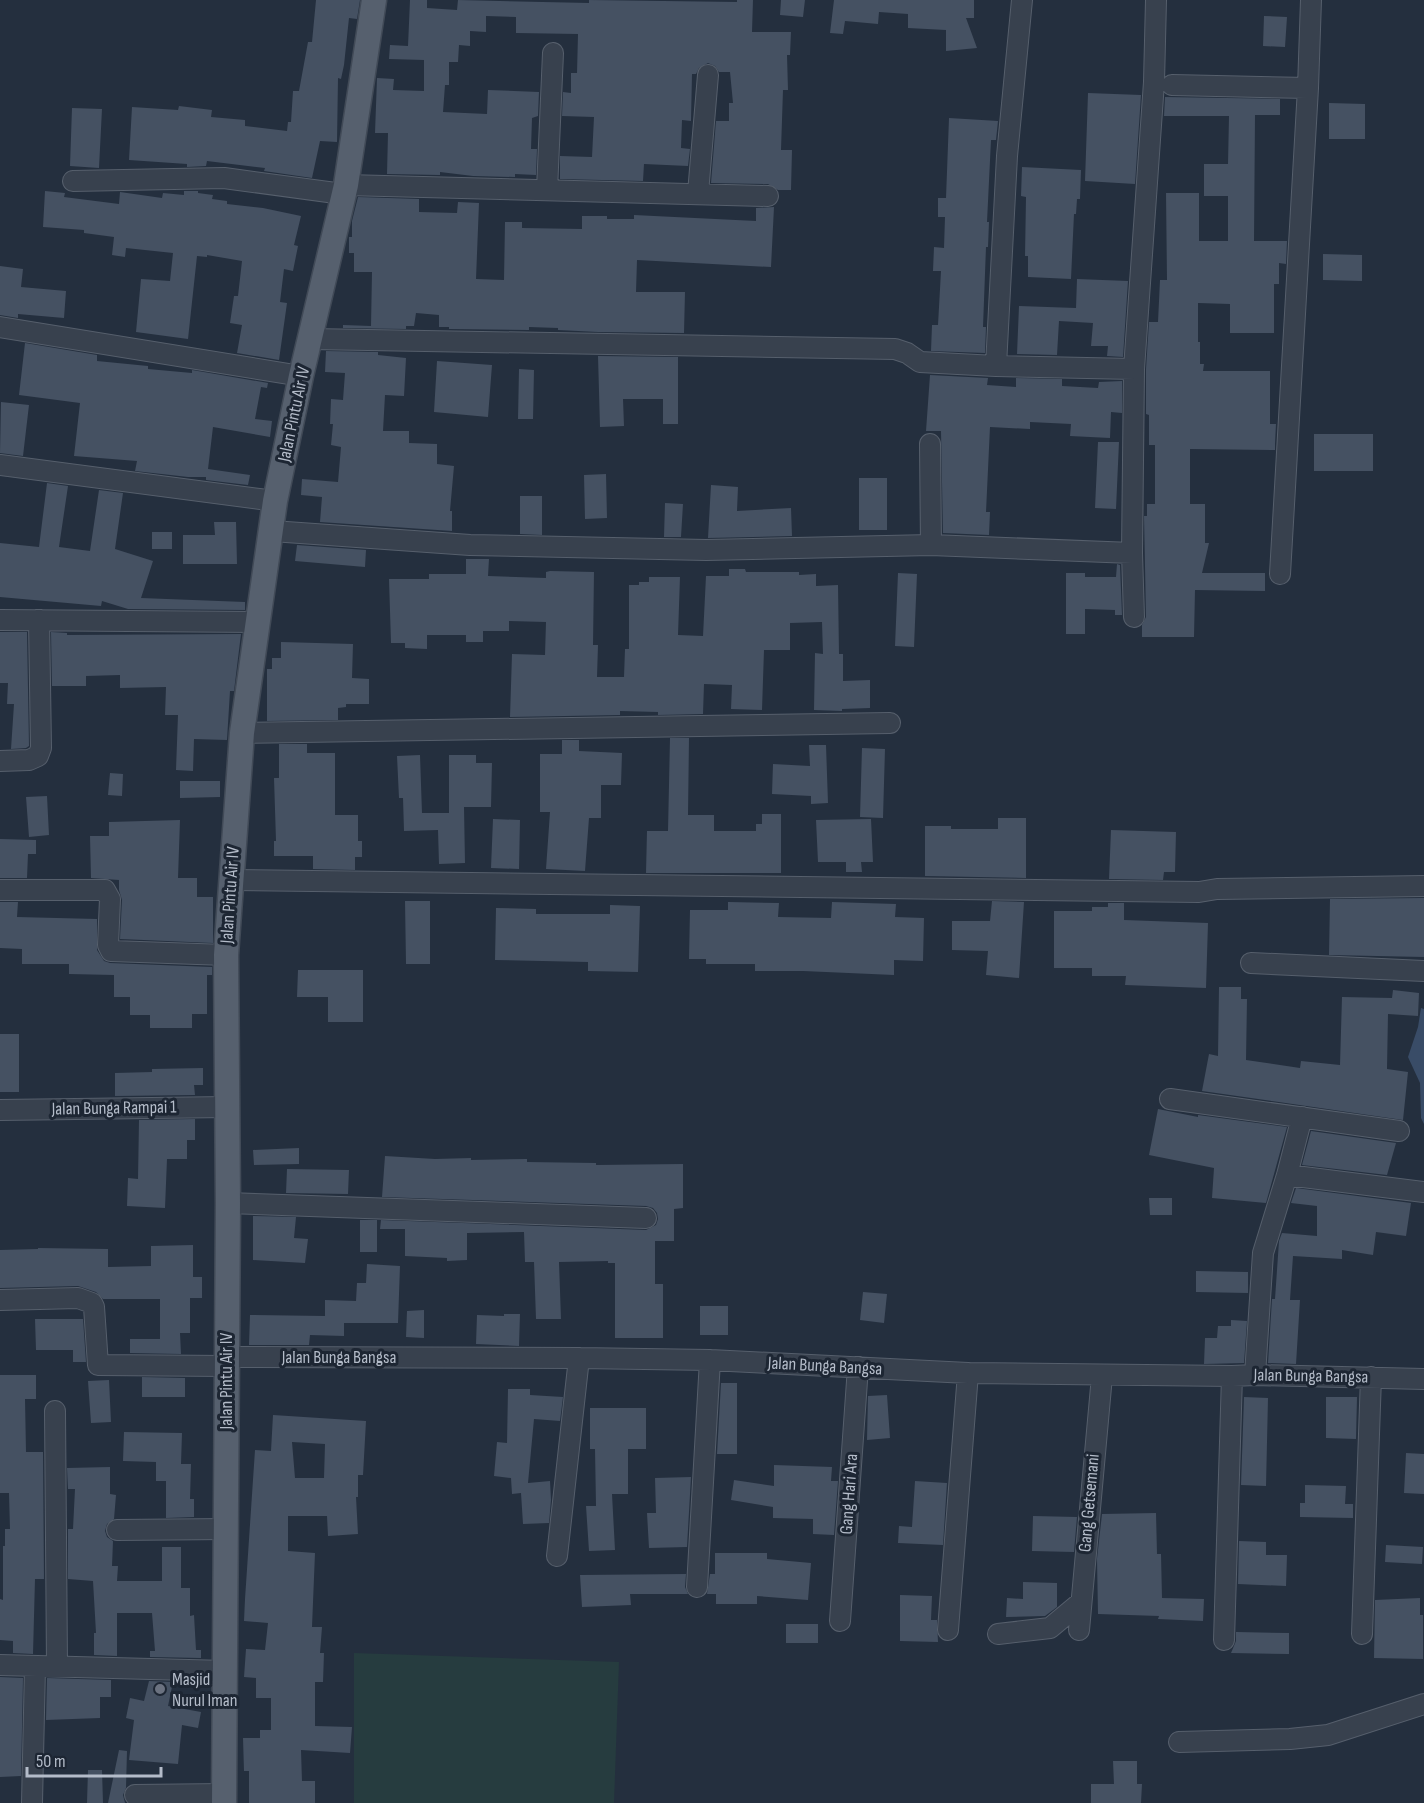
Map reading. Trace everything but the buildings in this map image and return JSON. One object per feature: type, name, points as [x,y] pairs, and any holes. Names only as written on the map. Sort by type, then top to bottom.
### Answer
[{"type":"main road","name":"Jalan Pintu Air IV","points":[[224,1798],[228,1203],[226,955],[242,733],[276,501],[301,376],[345,189],[374,0]]},
{"type":"street","points":[[996,366],[1007,156],[1022,0]]},
{"type":"street","points":[[1134,617],[1132,553],[1134,369],[1154,82],[1156,0]]},
{"type":"street","points":[[1280,574],[1311,0]]},
{"type":"street","points":[[547,190],[554,53]]},
{"type":"street","points":[[698,193],[708,75]]},
{"type":"street","points":[[1172,85],[1308,88]]},
{"type":"street","points":[[73,181],[224,178],[345,189],[547,190],[768,196]]},
{"type":"street","points":[[0,327],[301,376]]},
{"type":"street","points":[[311,339],[896,349],[920,362],[1134,369]]},
{"type":"street","points":[[930,444],[931,545]]},
{"type":"street","points":[[0,465],[276,501]]},
{"type":"street","points":[[272,531],[470,545],[705,550],[931,545],[1132,553]]},
{"type":"street","points":[[0,620],[259,622]]},
{"type":"street","points":[[0,761],[29,760],[38,756],[41,748],[39,620]]},
{"type":"street","points":[[242,733],[890,723]]},
{"type":"street","points":[[230,880],[1199,892],[1217,889],[1424,886]]},
{"type":"street","points":[[0,890],[105,890],[110,899],[108,945],[111,951],[226,955]]},
{"type":"street","points":[[1251,963],[1424,971]]},
{"type":"street","points":[[1170,1099],[1399,1131]]},
{"type":"street","name":"Jalan Bunga Rampai 1","points":[[0,1110],[228,1107]]},
{"type":"street","points":[[1255,1375],[1263,1253],[1302,1117]]},
{"type":"street","points":[[1287,1175],[1424,1192]]},
{"type":"street","points":[[228,1203],[646,1218]]},
{"type":"street","name":"Jalan Bunga Bangsa","points":[[0,1300],[78,1298],[92,1303],[98,1365],[579,1358],[710,1360],[968,1373],[1424,1379]]},
{"type":"street","points":[[557,1556],[579,1358]]},
{"type":"street","points":[[697,1587],[710,1360]]},
{"type":"street","name":"Gang Hari Ara","points":[[840,1621],[858,1367]]},
{"type":"street","points":[[948,1630],[968,1373]]},
{"type":"street","name":"Gang Getsemani","points":[[1079,1630],[1102,1376]]},
{"type":"street","points":[[1224,1640],[1232,1376]]},
{"type":"street","points":[[1362,1634],[1371,1377]]},
{"type":"street","points":[[55,1410],[57,1666]]},
{"type":"street","points":[[117,1530],[226,1529]]},
{"type":"street","points":[[998,1634],[1050,1628],[1080,1604]]},
{"type":"street","points":[[0,1665],[226,1671]]},
{"type":"street","points":[[32,1803],[34,1667]]},
{"type":"street","points":[[1179,1742],[1328,1736],[1424,1704]]},
{"type":"street","points":[[135,1795],[224,1798]]},
{"type":"green space","points":[[354,1653],[619,1662],[614,1803],[354,1803]]},
{"type":"water","points":[[1421,1008],[1424,1009],[1424,1124],[1421,1118],[1420,1083],[1408,1057],[1418,1027]]},
{"type":"place","name":"Masjid Nurul Iman","points":[[160,1689]]}]
